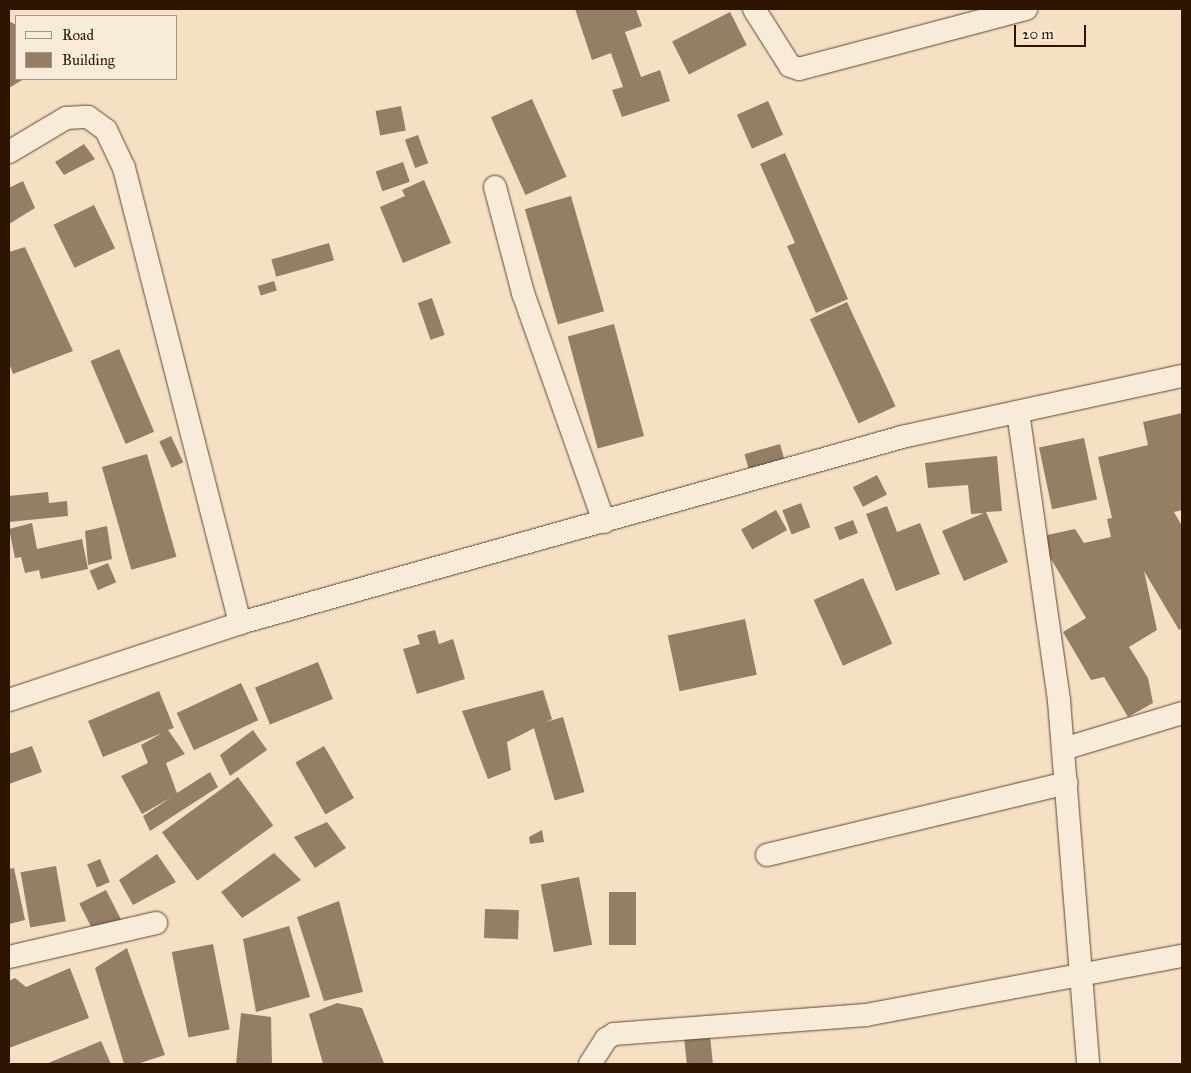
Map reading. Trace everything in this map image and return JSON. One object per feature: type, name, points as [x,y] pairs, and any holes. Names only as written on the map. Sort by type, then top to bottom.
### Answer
[{"type":"street","points":[[754,9],[790,66],[799,69],[1026,9]]},
{"type":"street","points":[[9,152],[66,118],[88,117],[106,130],[124,168],[240,623]]},
{"type":"street","points":[[495,188],[523,293],[604,522]]},
{"type":"street","points":[[9,700],[240,623],[902,437],[1182,376]]},
{"type":"street","points":[[1018,412],[1063,749],[1088,1064]]},
{"type":"street","points":[[1063,749],[1182,714]]},
{"type":"street","points":[[767,855],[1066,783]]},
{"type":"street","points":[[9,957],[156,924]]},
{"type":"street","points":[[590,1064],[606,1039],[614,1034],[866,1015],[1081,978],[1182,956]]},
{"type":"building","points":[[575,9],[636,9],[642,26],[625,32],[641,77],[660,70],[670,101],[622,117],[612,90],[623,87],[611,53],[592,60]]},
{"type":"building","points":[[730,12],[747,45],[689,74],[672,42]]},
{"type":"building","points":[[9,21],[15,24],[15,80],[22,80],[9,88]]},
{"type":"building","points":[[532,99],[567,177],[525,195],[491,117]]},
{"type":"building","points":[[768,101],[783,135],[752,149],[737,115]]},
{"type":"building","points":[[401,106],[406,131],[380,136],[375,111]]},
{"type":"building","points":[[418,135],[428,163],[415,168],[405,140]]},
{"type":"building","points":[[84,144],[95,159],[64,175],[55,162]]},
{"type":"building","points":[[785,153],[848,299],[816,313],[787,246],[795,243],[760,164]]},
{"type":"building","points":[[403,162],[410,182],[382,191],[376,171]]},
{"type":"building","points":[[424,180],[451,243],[403,263],[380,207],[405,196],[402,190]]},
{"type":"building","points":[[23,181],[35,208],[9,224],[9,188]]},
{"type":"building","points":[[571,196],[604,311],[558,325],[525,209]]},
{"type":"building","points":[[94,205],[115,248],[75,268],[54,225]]},
{"type":"building","points":[[329,243],[334,260],[276,277],[271,260]]},
{"type":"building","points":[[25,247],[73,351],[13,374],[9,363],[9,252]]},
{"type":"building","points":[[274,281],[277,291],[261,296],[258,286]]},
{"type":"building","points":[[432,298],[445,335],[431,340],[418,303]]},
{"type":"building","points":[[847,302],[896,406],[858,424],[810,319]]},
{"type":"building","points":[[614,324],[644,436],[598,448],[568,336]]},
{"type":"building","points":[[119,349],[154,432],[126,444],[90,361]]},
{"type":"building","points":[[1182,413],[1182,510],[1174,512],[1182,526],[1182,628],[1179,630],[1144,571],[1157,630],[1129,647],[1148,678],[1153,703],[1128,717],[1104,677],[1091,680],[1063,632],[1086,618],[1038,537],[1075,529],[1084,543],[1111,537],[1107,519],[1112,518],[1098,457],[1148,445],[1143,422]]},
{"type":"building","points":[[171,436],[183,462],[171,468],[159,441]]},
{"type":"building","points":[[1084,438],[1097,500],[1052,509],[1039,448]]},
{"type":"building","points":[[780,444],[784,458],[749,469],[744,454]]},
{"type":"building","points":[[147,454],[176,557],[131,570],[102,467]]},
{"type":"building","points":[[997,456],[1002,511],[986,512],[1008,562],[964,581],[942,531],[984,513],[971,514],[968,485],[928,488],[925,463]]},
{"type":"building","points":[[877,475],[887,495],[863,507],[853,487]]},
{"type":"building","points":[[48,492],[49,503],[67,501],[68,516],[9,522],[9,496]]},
{"type":"building","points":[[801,503],[810,527],[792,534],[782,510]]},
{"type":"building","points":[[887,506],[897,532],[920,523],[940,574],[896,591],[866,514]]},
{"type":"building","points":[[776,510],[787,530],[752,550],[741,529]]},
{"type":"building","points":[[853,520],[858,533],[839,540],[834,527]]},
{"type":"building","points":[[32,523],[37,549],[82,539],[88,569],[41,579],[39,570],[25,573],[21,557],[15,558],[9,529]]},
{"type":"building","points":[[107,526],[112,559],[88,565],[85,531]]},
{"type":"building","points":[[108,563],[116,582],[98,590],[90,571]]},
{"type":"building","points":[[863,578],[892,644],[843,666],[814,600]]},
{"type":"building","points":[[745,619],[757,675],[680,691],[668,635]]},
{"type":"building","points":[[435,630],[439,644],[453,639],[465,679],[417,694],[403,649],[420,644],[417,635]]},
{"type":"building","points":[[318,662],[333,699],[270,725],[255,687]]},
{"type":"building","points":[[241,683],[258,720],[194,750],[177,713]]},
{"type":"building","points":[[543,690],[552,719],[507,742],[511,770],[488,779],[462,711]]},
{"type":"building","points":[[159,691],[174,728],[168,730],[185,754],[166,763],[177,793],[210,772],[218,787],[150,831],[143,816],[172,797],[142,814],[121,776],[148,763],[141,745],[162,733],[103,757],[88,721]]},
{"type":"building","points":[[563,717],[584,792],[555,801],[533,726]]},
{"type":"building","points":[[253,730],[267,750],[230,776],[220,755]]},
{"type":"building","points":[[32,746],[42,772],[9,784],[9,754]]},
{"type":"building","points":[[324,746],[354,798],[325,814],[295,762]]},
{"type":"building","points":[[238,777],[273,826],[197,881],[162,832]]},
{"type":"building","points":[[327,822],[346,848],[315,868],[294,837]]},
{"type":"building","points":[[542,830],[544,842],[530,844],[529,837]]},
{"type":"building","points":[[274,853],[301,880],[242,918],[221,892]]},
{"type":"building","points":[[157,854],[176,882],[133,905],[119,880]]},
{"type":"building","points":[[100,859],[110,882],[97,887],[87,864]]},
{"type":"building","points":[[56,866],[66,921],[30,927],[21,872]]},
{"type":"building","points":[[14,868],[25,920],[9,924],[9,869]]},
{"type":"building","points":[[579,877],[592,945],[554,952],[541,884]]},
{"type":"building","points":[[106,890],[124,925],[97,938],[79,904]]},
{"type":"building","points":[[609,892],[636,892],[636,945],[609,945]]},
{"type":"building","points":[[339,901],[363,992],[324,1001],[297,917]]},
{"type":"building","points":[[485,909],[519,910],[518,939],[484,938]]},
{"type":"building","points":[[289,926],[310,997],[256,1012],[243,939]]},
{"type":"building","points":[[213,944],[230,1029],[188,1037],[172,952]]},
{"type":"building","points":[[127,948],[165,1055],[137,1064],[124,1064],[95,968]]},
{"type":"building","points":[[70,968],[89,1018],[9,1048],[9,981],[15,978],[26,987]]},
{"type":"building","points":[[337,1003],[362,1008],[384,1063],[323,1064],[309,1014]]},
{"type":"building","points":[[241,1013],[271,1017],[272,1064],[236,1064]]},
{"type":"building","points":[[710,1036],[713,1064],[687,1064],[684,1039]]},
{"type":"building","points":[[101,1041],[111,1064],[46,1064]]}]
